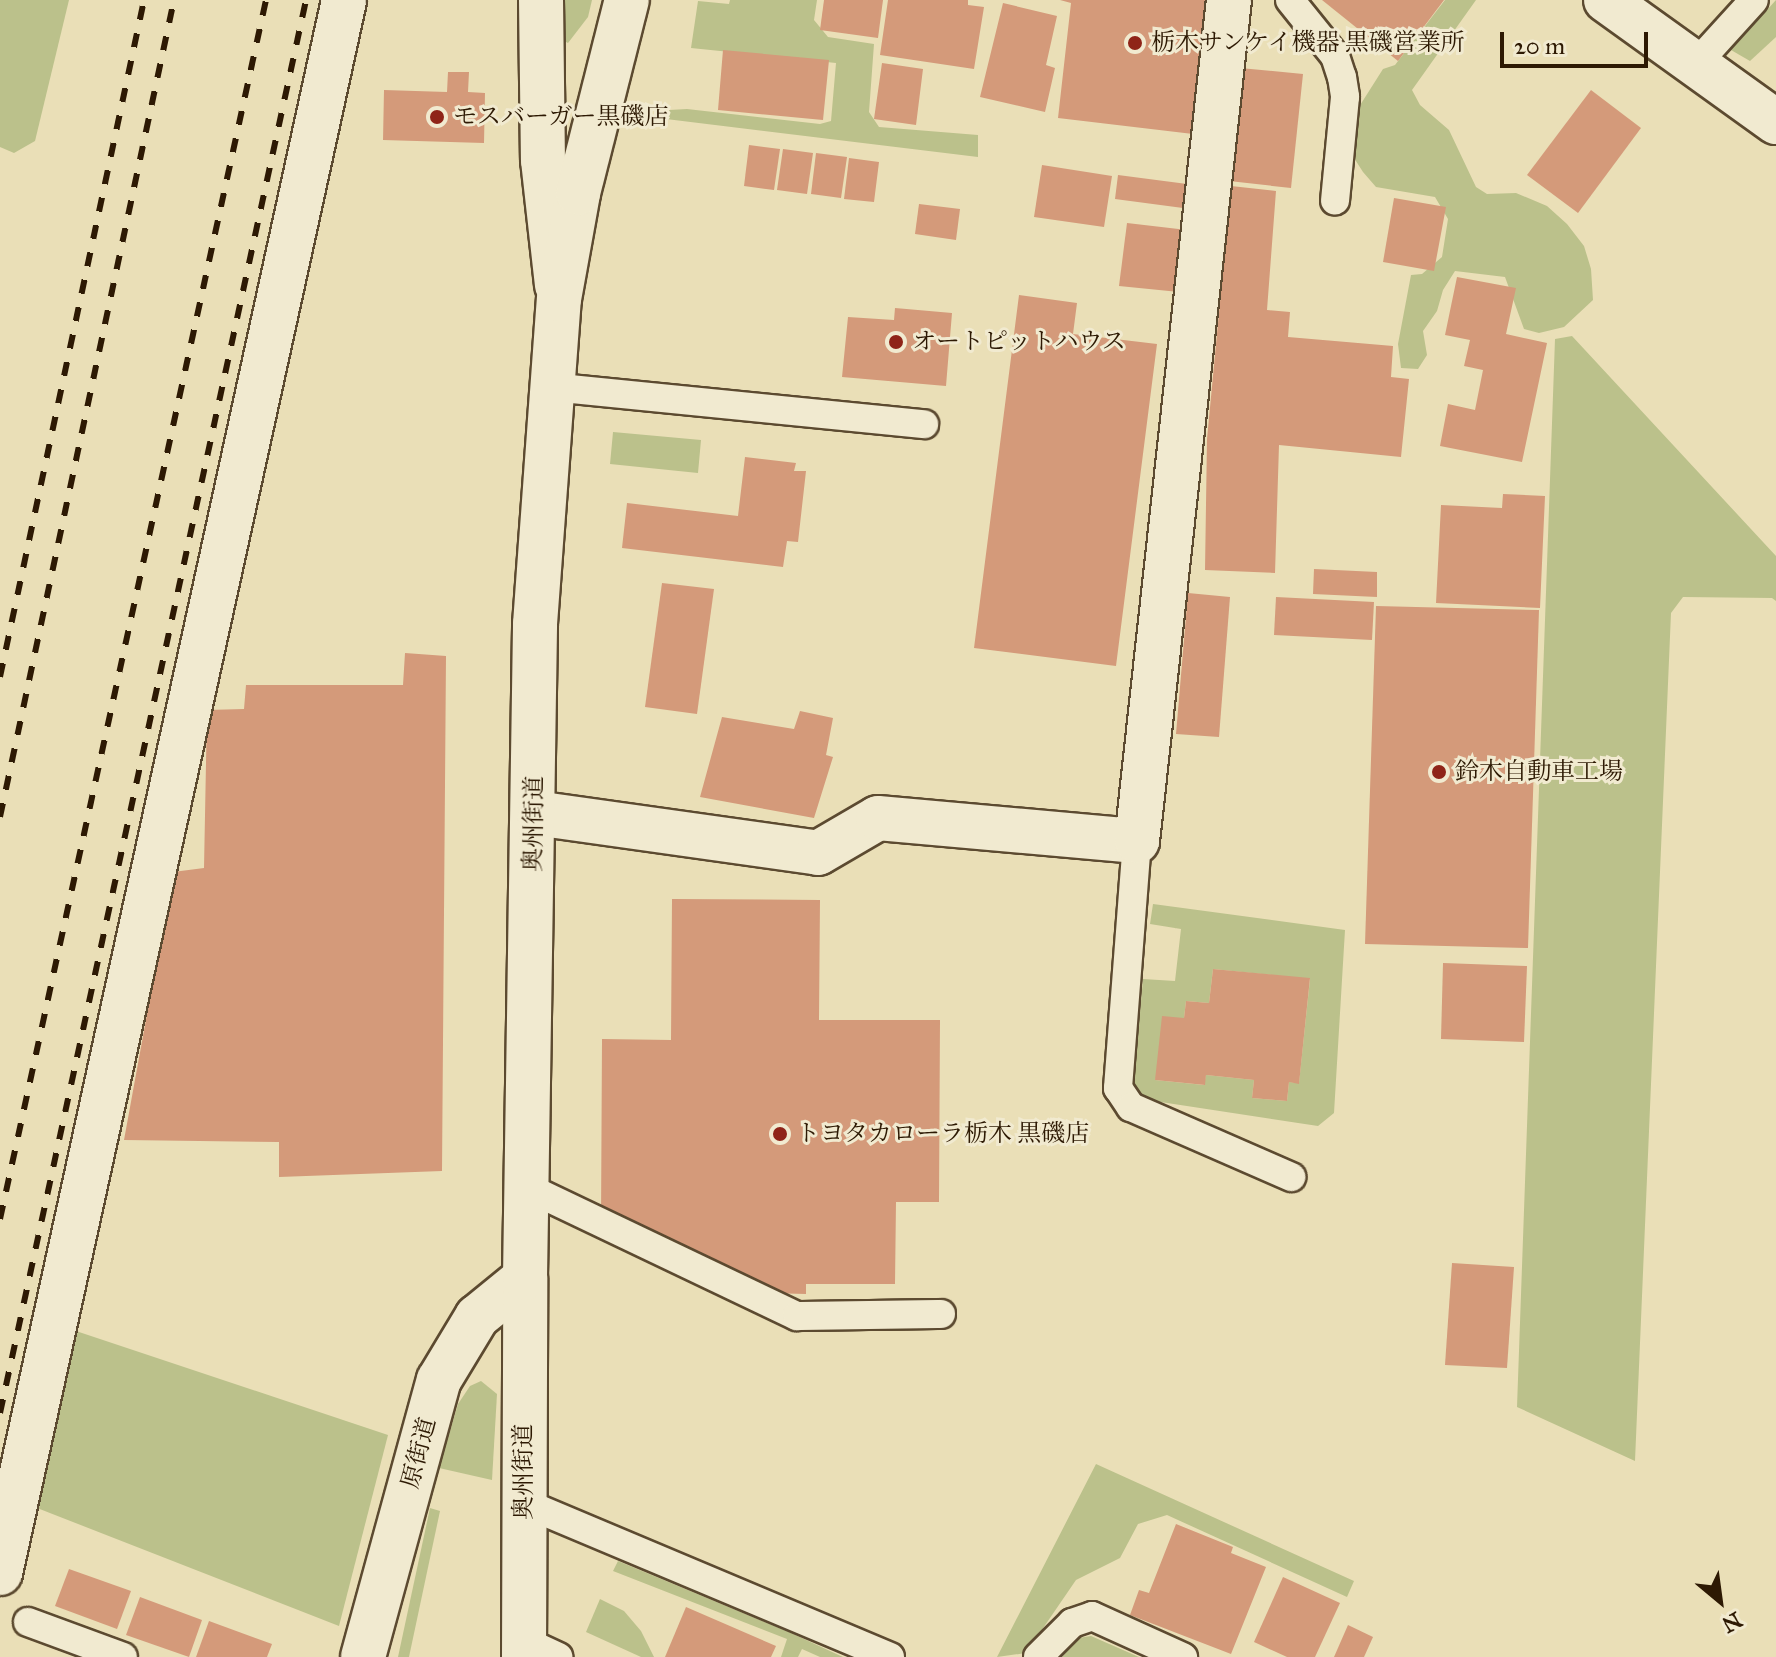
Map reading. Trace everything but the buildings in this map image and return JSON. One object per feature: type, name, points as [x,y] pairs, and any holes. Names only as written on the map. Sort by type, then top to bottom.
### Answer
[{"type":"street","points":[[0,1573],[344,0]]},
{"type":"street","points":[[541,0],[543,160],[559,299]]},
{"type":"street","name":"奥州街道","points":[[535,1652],[524,1503],[535,624],[559,299],[578,193],[627,0]]},
{"type":"street","points":[[535,813],[818,853],[878,818],[1137,841],[1229,0]]},
{"type":"street","points":[[1606,0],[1776,122]]},
{"type":"street","name":"原街道","points":[[363,1657],[439,1380],[477,1317],[525,1278]]},
{"type":"lane","points":[[1290,0],[1335,56],[1342,77],[1345,97],[1335,201]]},
{"type":"lane","points":[[1696,64],[1754,0]]},
{"type":"lane","points":[[551,387],[924,424]]},
{"type":"lane","points":[[1137,841],[1118,1088],[1131,1107],[1291,1177]]},
{"type":"lane","points":[[526,1187],[618,1234],[797,1316],[941,1314]]},
{"type":"lane","points":[[524,1503],[890,1657]]},
{"type":"lane","points":[[1038,1657],[1072,1623],[1092,1616],[1183,1657]]},
{"type":"lane","points":[[28,1622],[123,1657]]},
{"type":"green space","points":[[0,0],[69,0],[35,141],[14,153],[0,147]]},
{"type":"green space","points":[[562,0],[592,0],[588,17],[568,43],[562,40]]},
{"type":"green space","points":[[730,0],[817,0],[814,20],[828,37],[874,44],[869,112],[879,127],[978,135],[978,157],[666,119],[669,110],[687,109],[820,124],[831,121],[836,63],[691,48],[698,1],[729,4]]},
{"type":"green space","points":[[1445,0],[1476,0],[1412,90],[1420,105],[1449,130],[1476,187],[1487,194],[1516,193],[1547,206],[1567,224],[1584,246],[1591,269],[1593,300],[1564,327],[1539,333],[1524,329],[1505,277],[1455,271],[1443,290],[1437,311],[1423,331],[1427,355],[1418,369],[1401,368],[1398,344],[1411,275],[1422,274],[1442,257],[1448,219],[1435,197],[1376,187],[1363,172],[1354,158],[1357,110],[1383,69],[1395,65]]},
{"type":"green space","points":[[1776,0],[1776,37],[1750,61],[1731,50]]},
{"type":"green space","points":[[1572,336],[1776,556],[1776,601],[1772,598],[1683,597],[1671,613],[1635,1461],[1517,1407],[1555,339]]},
{"type":"green space","points":[[613,432],[701,440],[698,473],[610,464]]},
{"type":"green space","points":[[1153,904],[1345,930],[1334,1113],[1318,1126],[1141,1099],[1133,1087],[1143,979],[1175,981],[1181,929],[1150,924]],"holes":[[[1213,969],[1310,979],[1299,1083],[1289,1082],[1287,1101],[1252,1098],[1254,1080],[1206,1075],[1204,1085],[1155,1080],[1184,1018],[1186,1001],[1209,1003]]]},
{"type":"green space","points":[[70,1329],[388,1435],[339,1626],[32,1506]]},
{"type":"green space","points":[[481,1381],[497,1394],[492,1480],[439,1468],[458,1404],[470,1386]]},
{"type":"green space","points":[[1096,1464],[1354,1581],[1347,1597],[1167,1515],[1138,1524],[1120,1558],[1076,1580],[1026,1653],[997,1657]]},
{"type":"green space","points":[[430,1508],[440,1511],[409,1657],[398,1657]]},
{"type":"green space","points":[[618,1561],[843,1657],[820,1657],[802,1649],[798,1657],[781,1657],[787,1639],[613,1571]]},
{"type":"green space","points":[[600,1599],[624,1611],[641,1631],[654,1657],[641,1657],[586,1632]]},
{"type":"green space","points":[[1091,1636],[1139,1657],[1062,1657],[1078,1638]]},
{"type":"railway","points":[[0,677],[144,0]]},
{"type":"railway","points":[[0,817],[174,0]]},
{"type":"railway","points":[[0,1219],[266,0]]},
{"type":"railway","points":[[0,1413],[306,0]]},
{"type":"place","name":"栃木サンケイ機器 黒磯営業所","points":[[1135,43]]},
{"type":"place","name":"モスバーガー黒磯店","points":[[437,117]]},
{"type":"place","name":"オートピットハウス","points":[[896,342]]},
{"type":"place","name":"鈴木自動車工場","points":[[1439,772]]},
{"type":"place","name":"トヨタカローラ栃木 黒磯店","points":[[780,1134]]}]
